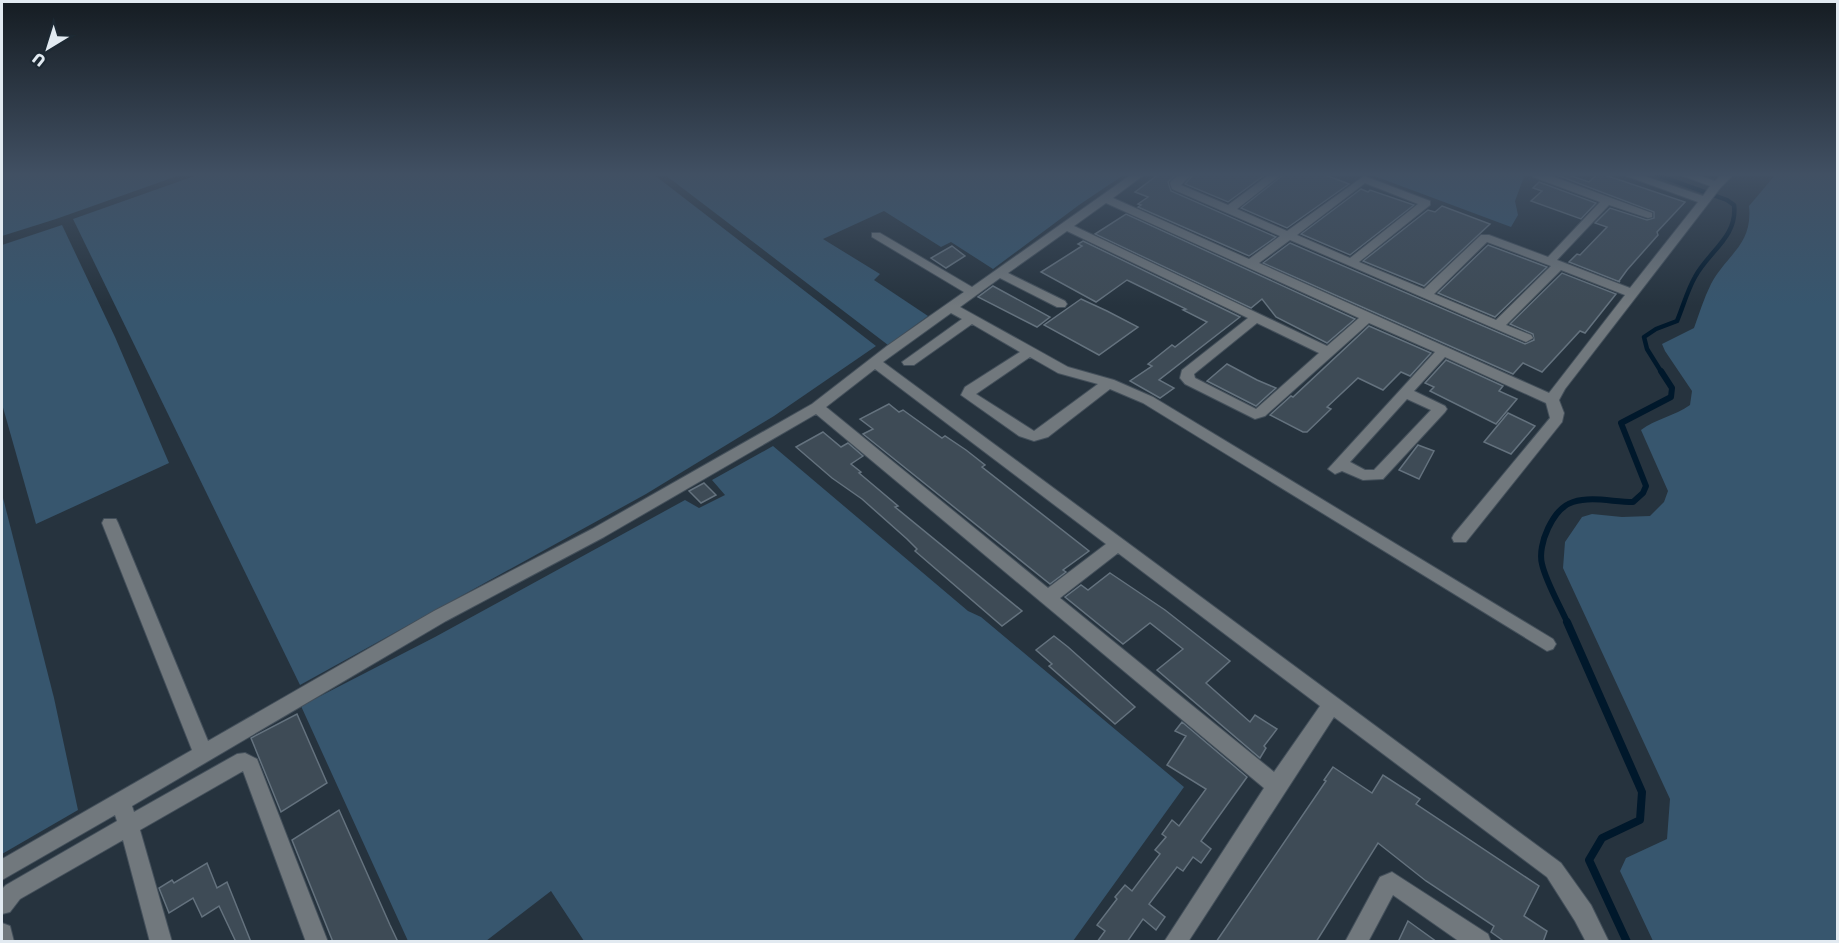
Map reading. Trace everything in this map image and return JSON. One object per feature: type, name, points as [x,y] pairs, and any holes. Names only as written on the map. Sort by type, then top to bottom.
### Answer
[{"type":"street","points":[[2,870],[440,616],[598,533],[817,407],[972,292],[1078,218]]},
{"type":"street","points":[[1147,218],[1552,400],[1557,419],[1460,538]]},
{"type":"street","points":[[1249,218],[1526,338]]},
{"type":"street","points":[[1249,265],[1311,218]]},
{"type":"street","points":[[1350,263],[1406,218]]},
{"type":"street","points":[[1498,325],[1593,218]]},
{"type":"street","points":[[1552,400],[1559,387],[1692,218]]},
{"type":"street","points":[[1067,227],[1330,353]]},
{"type":"street","points":[[876,235],[972,292]]},
{"type":"street","points":[[1426,294],[1483,238],[1632,293]]},
{"type":"street","points":[[999,273],[1061,304]]},
{"type":"street","points":[[950,308],[1063,370],[1109,383],[1148,400],[1547,644]]},
{"type":"street","points":[[1256,318],[1187,373],[1190,381],[1256,414],[1330,353],[1368,317]]},
{"type":"street","points":[[909,362],[971,319]]},
{"type":"street","points":[[1030,351],[970,390],[968,394],[1024,433],[1034,436],[1043,434],[1109,383]]},
{"type":"street","points":[[1405,392],[1440,409],[1378,475],[1363,475],[1337,466],[1405,392],[1443,351]]},
{"type":"street","points":[[875,363],[1331,706],[1554,870],[1583,913],[1598,942]]},
{"type":"street","points":[[817,407],[1276,786]]},
{"type":"street","points":[[110,523],[203,753]]},
{"type":"street","points":[[1049,597],[1117,545]]},
{"type":"street","points":[[1175,942],[1331,706]]},
{"type":"street","points":[[2,904],[13,892],[237,764],[245,762],[250,765],[317,942]]},
{"type":"street","points":[[120,801],[161,942]]},
{"type":"street","points":[[1356,942],[1387,884],[1392,882],[1480,942]]},
{"type":"street","points":[[2,934],[3,942]]},
{"type":"shaded area","points":[[2,218],[59,218],[56,219],[2,236]]},
{"type":"shaded area","points":[[710,218],[876,346],[774,416],[646,494],[300,685],[73,219]]},
{"type":"shaded area","points":[[722,218],[869,218],[823,239],[880,274],[874,280],[928,316],[888,345]]},
{"type":"shaded area","points":[[895,218],[1062,218],[993,269],[951,242],[941,247]]},
{"type":"shaded area","points":[[1487,218],[1516,218],[1511,227]]},
{"type":"shaded area","points":[[1837,218],[1837,941],[1653,941],[1620,871],[1626,858],[1667,839],[1670,799],[1563,568],[1565,542],[1582,517],[1592,514],[1622,517],[1650,516],[1664,502],[1668,491],[1641,430],[1690,405],[1692,391],[1662,344],[1694,328],[1711,284],[1743,240],[1749,219]]},
{"type":"shaded area","points":[[62,225],[115,337],[169,463],[36,524],[2,404],[2,245]]},
{"type":"shaded area","points":[[773,446],[968,611],[981,617],[1184,787],[1073,941],[584,941],[551,891],[486,941],[408,941],[301,706],[435,637],[685,500],[699,508],[725,495],[712,480]]},
{"type":"shaded area","points":[[2,494],[54,698],[78,810],[2,854]]},
{"type":"building","points":[[1120,218],[1135,218],[1355,319],[1327,343],[1276,317],[1262,299],[1251,308],[1095,234]]},
{"type":"building","points":[[1163,218],[1233,218],[1276,237],[1249,256]]},
{"type":"building","points":[[1264,218],[1301,218],[1287,228]]},
{"type":"building","points":[[1322,218],[1397,218],[1350,255],[1301,234]]},
{"type":"building","points":[[1418,218],[1474,218],[1490,224],[1424,286],[1363,261]]},
{"type":"building","points":[[1600,218],[1647,220],[1670,218],[1627,270],[1620,282],[1569,262],[1577,254],[1580,255],[1607,227],[1595,223]]},
{"type":"building","points":[[1083,241],[1240,317],[1159,380],[1174,388],[1160,398],[1130,381],[1152,366],[1148,364],[1172,345],[1175,347],[1207,322],[1127,280],[1096,302],[1041,272],[1082,246],[1078,244]]},
{"type":"building","points":[[1290,243],[1525,344],[1534,340],[1533,334],[1510,324],[1562,273],[1616,294],[1585,333],[1580,331],[1542,372],[1523,363],[1513,374],[1263,263]]},
{"type":"building","points":[[1488,245],[1547,267],[1495,317],[1438,293]]},
{"type":"building","points":[[952,246],[965,256],[946,268],[931,258]]},
{"type":"building","points":[[993,286],[1050,317],[1037,327],[978,297]]},
{"type":"building","points":[[1081,299],[1138,327],[1099,355],[1044,325]]},
{"type":"building","points":[[1369,326],[1431,353],[1410,376],[1401,372],[1383,390],[1358,378],[1327,407],[1331,409],[1307,432],[1270,415],[1291,396],[1293,397]]},
{"type":"building","points":[[1446,360],[1503,386],[1499,391],[1517,399],[1496,424],[1430,391],[1434,387],[1425,383]]},
{"type":"building","points":[[1227,364],[1276,388],[1256,406],[1207,381]]},
{"type":"building","points":[[889,404],[899,412],[903,410],[942,438],[945,436],[966,450],[985,465],[982,467],[1089,551],[1063,570],[1066,572],[1050,584],[863,434],[873,429],[860,419]]},
{"type":"building","points":[[1508,413],[1535,426],[1511,454],[1484,442]]},
{"type":"building","points":[[823,432],[841,447],[848,443],[863,456],[851,464],[861,472],[859,473],[898,506],[895,507],[1022,611],[1002,626],[915,551],[917,549],[907,539],[862,499],[832,478],[796,447]]},
{"type":"building","points":[[1418,445],[1434,451],[1419,479],[1399,470]]},
{"type":"building","points":[[704,483],[716,495],[701,503],[689,491]]},
{"type":"building","points":[[1110,573],[1165,610],[1230,661],[1206,683],[1250,722],[1255,715],[1277,729],[1264,746],[1266,748],[1260,758],[1157,670],[1183,649],[1150,623],[1123,644],[1065,597],[1081,585],[1088,590]]},
{"type":"building","points":[[1054,636],[1135,707],[1115,724],[1049,666],[1052,664],[1036,650]]},
{"type":"building","points":[[297,714],[327,783],[281,812],[251,738]]},
{"type":"building","points":[[1182,722],[1247,777],[1201,841],[1211,849],[1201,863],[1193,857],[1183,871],[1177,867],[1149,904],[1165,917],[1156,930],[1143,919],[1127,942],[1097,942],[1105,931],[1097,925],[1117,899],[1115,897],[1125,885],[1132,891],[1160,854],[1155,850],[1166,837],[1162,834],[1172,820],[1179,826],[1206,789],[1167,765],[1186,736],[1175,731]]},
{"type":"building","points":[[1333,767],[1372,793],[1383,775],[1420,799],[1416,804],[1539,886],[1524,916],[1547,931],[1543,942],[1505,942],[1491,932],[1494,926],[1426,881],[1378,843],[1316,942],[1216,942],[1326,781],[1324,780]]},
{"type":"building","points":[[339,810],[398,942],[333,942],[292,840]]},
{"type":"building","points":[[207,863],[217,888],[227,882],[251,942],[236,942],[219,906],[202,917],[193,898],[169,913],[159,888],[172,880],[174,883]]},
{"type":"building","points":[[1408,921],[1437,942],[1398,942]]},
{"type":"waterway","points":[[1662,373],[1647,349],[1644,337],[1656,329],[1677,321],[1695,277],[1727,235],[1733,218]]},
{"type":"waterway","points":[[1568,624],[1542,564],[1544,538],[1553,519],[1573,502],[1595,499],[1633,502],[1643,493],[1646,486],[1621,423],[1671,397],[1672,388],[1661,371]]},
{"type":"waterway","points":[[1567,622],[1642,792],[1640,820],[1602,838],[1589,860],[1627,942]]}]
